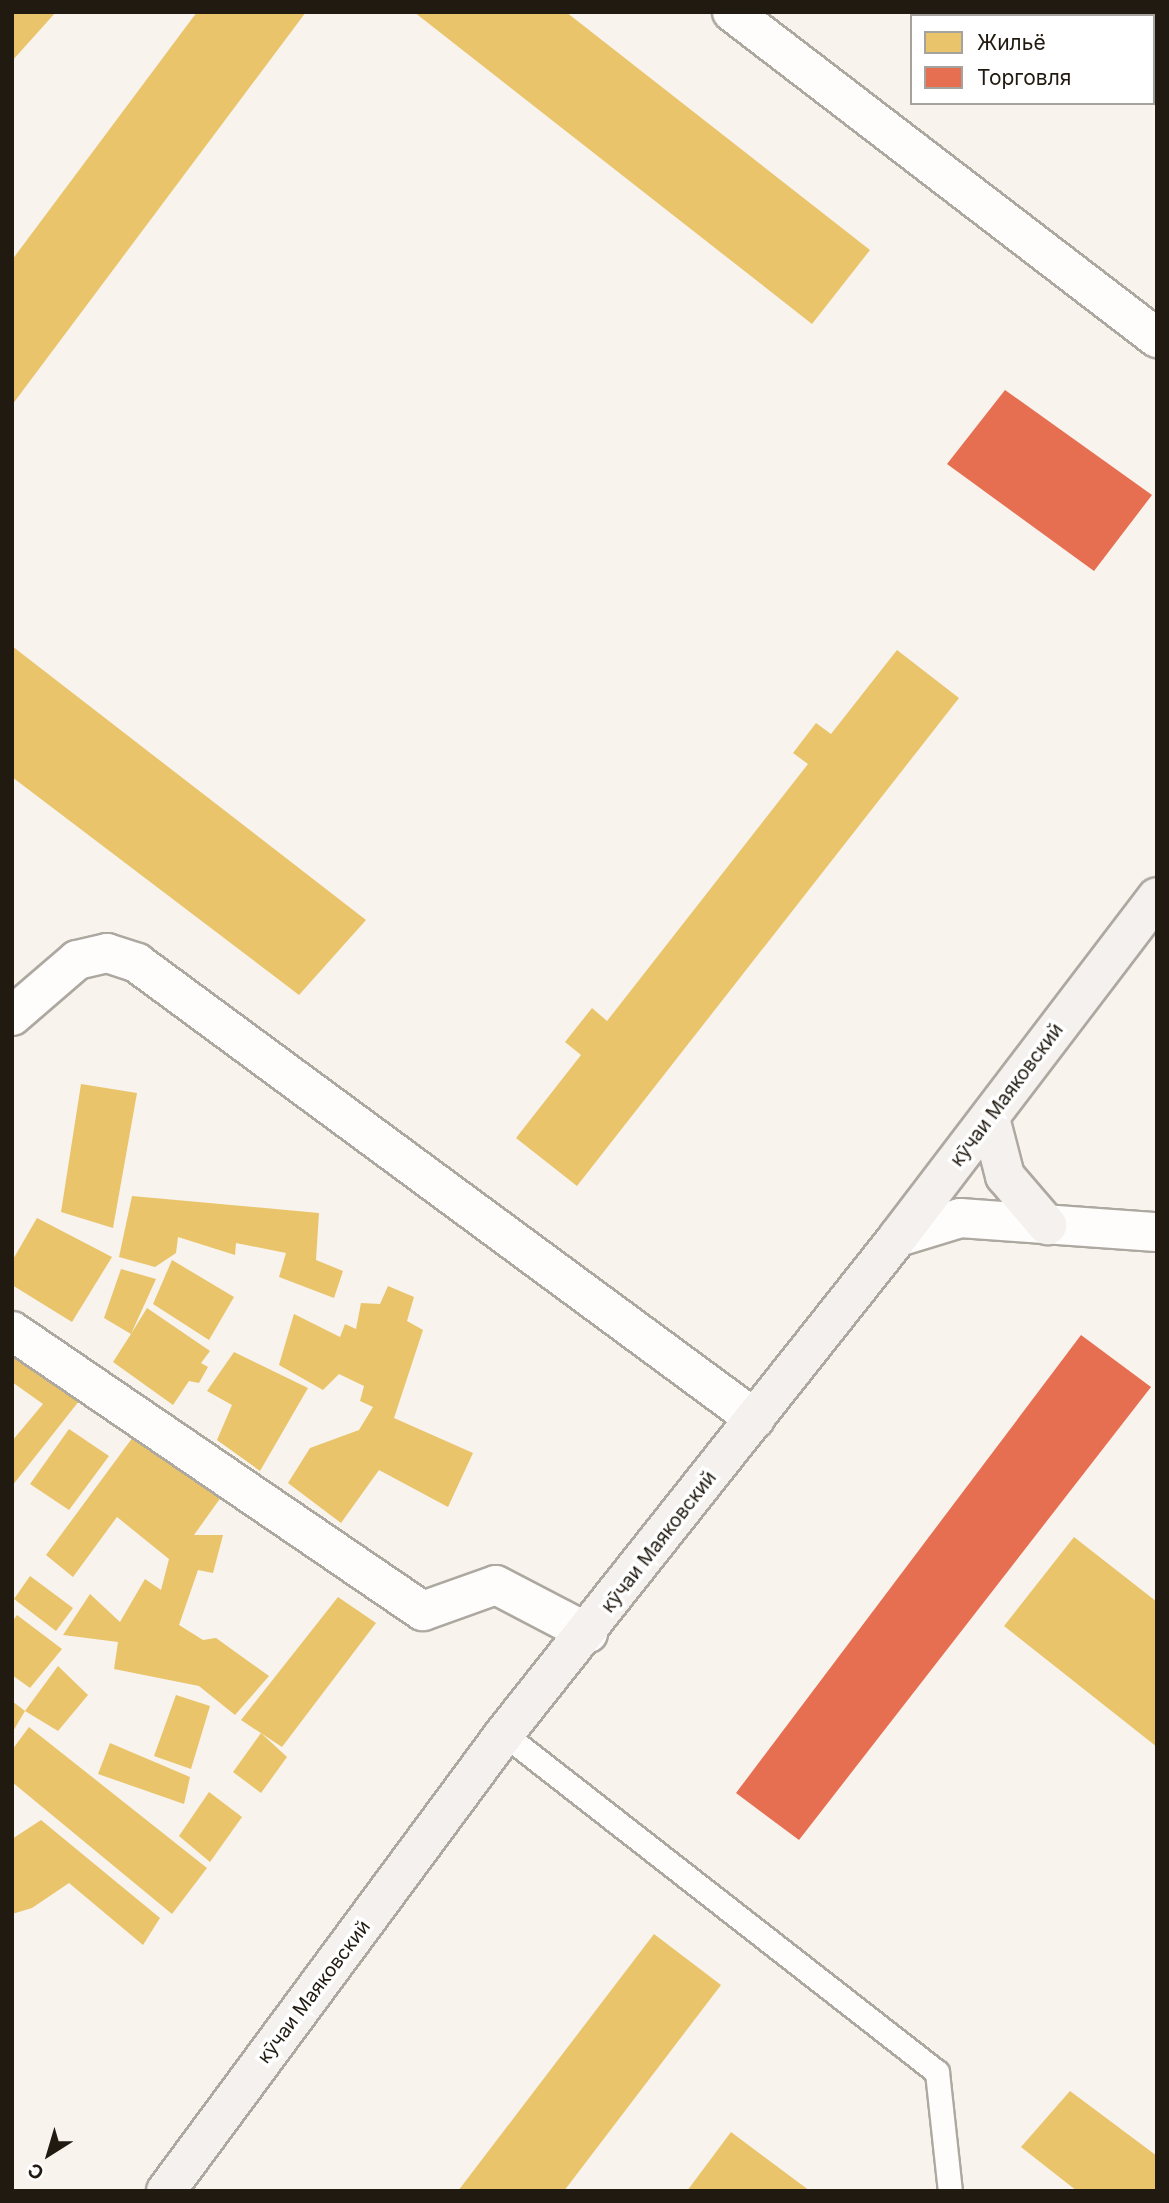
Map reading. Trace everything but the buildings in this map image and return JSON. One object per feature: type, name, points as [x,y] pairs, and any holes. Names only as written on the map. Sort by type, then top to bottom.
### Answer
[{"type":"street","points":[[732,12],[1157,338]]},
{"type":"street","name":"кӯчаи Маяковский","points":[[166,2191],[505,1734],[588,1633],[898,1237],[1157,897]]},
{"type":"street","points":[[12,1016],[77,960],[107,953],[137,963],[755,1419]]},
{"type":"street","points":[[990,1118],[1005,1176],[1047,1225]]},
{"type":"street","points":[[898,1237],[960,1218],[1157,1232]]},
{"type":"street","points":[[12,1331],[423,1611],[496,1585],[588,1633]]},
{"type":"lane","points":[[505,1734],[937,2073],[950,2191]]}]
